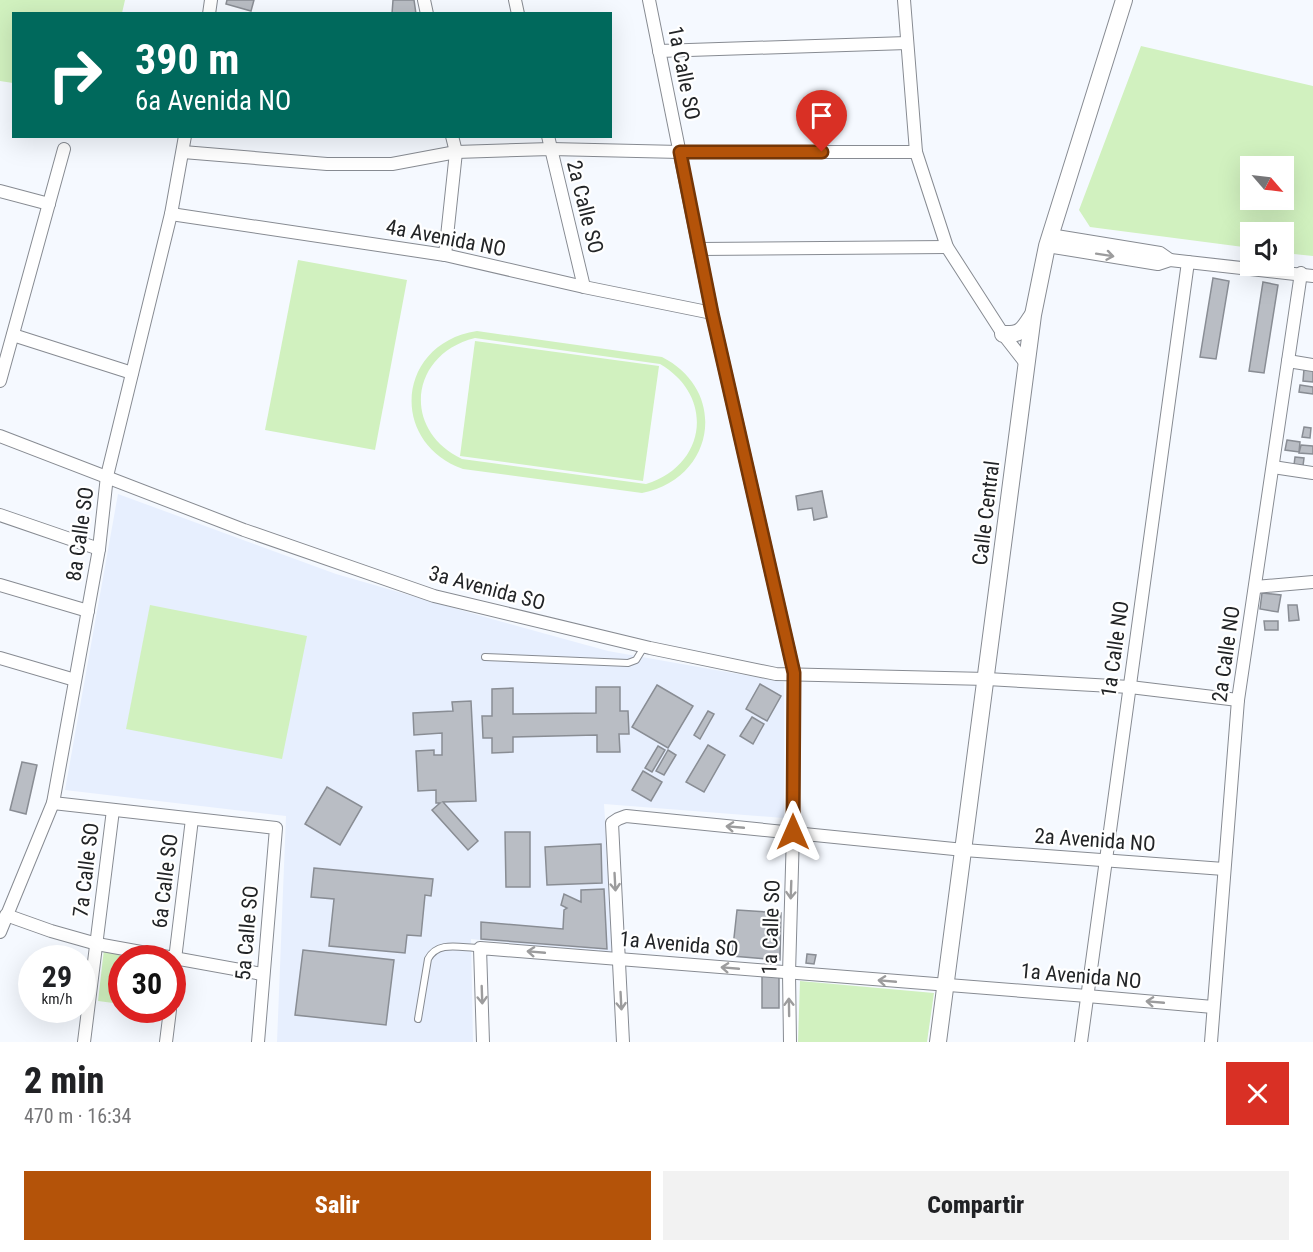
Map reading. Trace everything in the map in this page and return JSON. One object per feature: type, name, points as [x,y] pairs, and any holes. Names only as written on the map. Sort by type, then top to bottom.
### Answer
[{"type":"main road","name":"Calle Central","points":[[938,1042],[1033,315],[1049,240],[1124,0]]},
{"type":"main road","points":[[1003,334],[1016,335],[1024,329],[1033,315]]},
{"type":"street","name":"1a Calle SO","points":[[649,0],[712,313],[794,673],[790,1042]]},
{"type":"street","points":[[904,0],[916,152],[947,247],[1003,334],[1028,366]]},
{"type":"street","points":[[659,51],[907,43]]},
{"type":"street","name":"8a Calle SO","points":[[0,932],[53,803],[99,549],[107,476],[171,214],[185,138]]},
{"type":"street","points":[[445,255],[456,152],[452,138]]},
{"type":"street","points":[[183,152],[327,164],[392,164],[456,152],[549,142],[680,152],[916,152]]},
{"type":"street","name":"2a Calle SO","points":[[549,142],[584,287]]},
{"type":"street","points":[[0,381],[64,150]]},
{"type":"street","points":[[0,191],[49,204]]},
{"type":"street","name":"4a Avenida NO","points":[[171,214],[445,255],[712,313]]},
{"type":"street","points":[[1049,240],[1158,264],[1170,260],[1307,275]]},
{"type":"street","points":[[699,249],[947,247]]},
{"type":"street","name":"1a Calle NO","points":[[1081,1042],[1188,262]]},
{"type":"street","name":"2a Calle NO","points":[[1211,1042],[1238,700],[1288,361],[1307,275]]},
{"type":"street","points":[[13,335],[132,374]]},
{"type":"street","points":[[1288,361],[1313,365]]},
{"type":"street","name":"3a Avenida SO","points":[[0,436],[244,530],[434,596],[644,647],[776,674],[987,679],[1130,687],[1238,700]]},
{"type":"street","points":[[1273,467],[1313,473]]},
{"type":"street","points":[[0,516],[99,549]]},
{"type":"street","points":[[1255,587],[1313,582]]},
{"type":"street","points":[[0,585],[88,611]]},
{"type":"street","points":[[0,658],[75,680]]},
{"type":"street","points":[[53,803],[192,819]]},
{"type":"street","name":"7a Calle SO","points":[[84,1042],[113,810]]},
{"type":"street","name":"2a Avenida NO","points":[[620,959],[612,823],[626,816],[964,850],[1224,869]]},
{"type":"street","name":"5a Calle SO","points":[[192,819],[276,828],[258,1042]]},
{"type":"street","name":"6a Calle SO","points":[[177,945],[192,819]]},
{"type":"street","points":[[6,915],[51,931],[108,946]]},
{"type":"street","points":[[480,948],[483,1042]]},
{"type":"street","name":"1a Avenida SO","points":[[480,948],[946,985]]},
{"type":"street","points":[[620,959],[623,1042]]},
{"type":"street","points":[[186,960],[262,974]]},
{"type":"street","name":"1a Avenida NO","points":[[946,985],[1213,1007]]},
{"type":"street","points":[[166,1042],[168,1023]]},
{"type":"lane","points":[[485,657],[628,663],[636,660],[644,647]]},
{"type":"lane","points":[[418,1019],[431,952],[441,946],[480,948]]},
{"type":"shaded area","points":[[118,494],[336,574],[499,621],[608,651],[784,682],[784,818],[604,804],[614,955],[471,939],[473,1042],[277,1042],[286,816],[65,790]]},
{"type":"green space","points":[[0,0],[125,0],[122,12],[12,12],[12,83],[0,81]]},
{"type":"green space","points":[[1141,46],[1313,86],[1313,256],[1294,254],[1294,222],[1240,222],[1240,247],[1090,227],[1079,210]]},
{"type":"green space","points":[[298,260],[407,280],[375,450],[265,430]]},
{"type":"green space","points":[[477,331],[662,357],[683,372],[697,391],[704,411],[704,432],[698,453],[685,471],[667,485],[642,493],[463,469],[439,456],[422,438],[413,417],[412,394],[418,373],[431,354],[450,339]],"holes":[[[475,338],[660,364],[678,378],[690,394],[696,411],[696,429],[692,446],[682,462],[666,475],[646,484],[462,459],[442,446],[429,430],[422,412],[421,394],[426,376],[437,360],[453,347]]]},
{"type":"green space","points":[[475,341],[659,366],[643,481],[460,456]]},
{"type":"green space","points":[[150,605],[307,636],[282,759],[126,729]]},
{"type":"green space","points":[[104,949],[108,950],[108,1002],[98,1001]]},
{"type":"green space","points":[[800,981],[934,993],[927,1042],[798,1042]]},
{"type":"building","points":[[227,0],[254,0],[251,11],[226,4]]},
{"type":"building","points":[[393,0],[414,0],[416,12],[392,12]]},
{"type":"building","points":[[1213,278],[1229,281],[1216,359],[1200,357]]},
{"type":"building","points":[[1263,282],[1278,285],[1264,373],[1249,371]]},
{"type":"building","points":[[1304,369],[1313,370],[1313,382],[1303,381]]},
{"type":"building","points":[[1300,385],[1313,387],[1313,394],[1299,392]]},
{"type":"building","points":[[1304,427],[1311,428],[1310,438],[1302,437]]},
{"type":"building","points":[[1287,440],[1300,442],[1299,452],[1285,450]]},
{"type":"building","points":[[1301,445],[1313,446],[1313,454],[1299,453]]},
{"type":"building","points":[[1295,457],[1304,458],[1303,466],[1294,465]]},
{"type":"building","points":[[822,491],[827,517],[814,520],[812,508],[798,510],[796,496]]},
{"type":"building","points":[[1262,593],[1281,595],[1278,612],[1260,609]]},
{"type":"building","points":[[1288,605],[1297,605],[1299,620],[1289,621]]},
{"type":"building","points":[[1264,621],[1278,621],[1278,630],[1265,630]]},
{"type":"building","points":[[760,684],[781,696],[767,721],[746,709]]},
{"type":"building","points":[[657,685],[693,706],[668,748],[632,727]]},
{"type":"building","points":[[596,687],[620,687],[620,711],[628,711],[629,734],[619,734],[620,752],[597,752],[597,735],[513,737],[513,752],[492,753],[492,738],[483,738],[482,716],[492,716],[492,689],[513,688],[513,714],[596,713]]},
{"type":"building","points":[[471,701],[476,801],[443,802],[478,841],[468,850],[432,810],[440,803],[436,803],[436,790],[418,791],[416,751],[434,750],[434,755],[442,755],[442,733],[414,735],[413,713],[453,711],[452,702]]},
{"type":"building","points":[[708,711],[714,714],[700,739],[694,735]]},
{"type":"building","points":[[752,717],[764,724],[753,744],[740,736]]},
{"type":"building","points":[[708,745],[725,755],[704,792],[686,782]]},
{"type":"building","points":[[658,746],[665,750],[652,772],[645,768]]},
{"type":"building","points":[[668,750],[676,755],[664,775],[656,771]]},
{"type":"building","points":[[22,762],[37,765],[26,814],[10,810]]},
{"type":"building","points":[[643,771],[662,782],[651,801],[632,790]]},
{"type":"building","points":[[327,787],[362,807],[340,845],[305,824]]},
{"type":"building","points":[[505,832],[530,832],[530,887],[506,887]]},
{"type":"building","points":[[601,844],[602,883],[547,885],[545,847]]},
{"type":"building","points":[[314,868],[433,879],[431,896],[425,895],[421,936],[407,935],[405,953],[329,946],[334,899],[311,897]]},
{"type":"building","points":[[604,889],[607,949],[481,939],[481,922],[563,929],[564,910],[567,908],[561,905],[564,894],[581,902],[581,890]]},
{"type":"building","points":[[737,910],[781,913],[780,960],[732,956]]},
{"type":"building","points":[[303,950],[394,960],[386,1025],[295,1015]]},
{"type":"building","points":[[807,954],[816,955],[814,964],[806,963]]},
{"type":"building","points":[[762,976],[779,976],[779,1008],[762,1008]]},
{"type":"route","points":[[793,832],[794,673],[712,313],[680,152],[822,152]]}]
